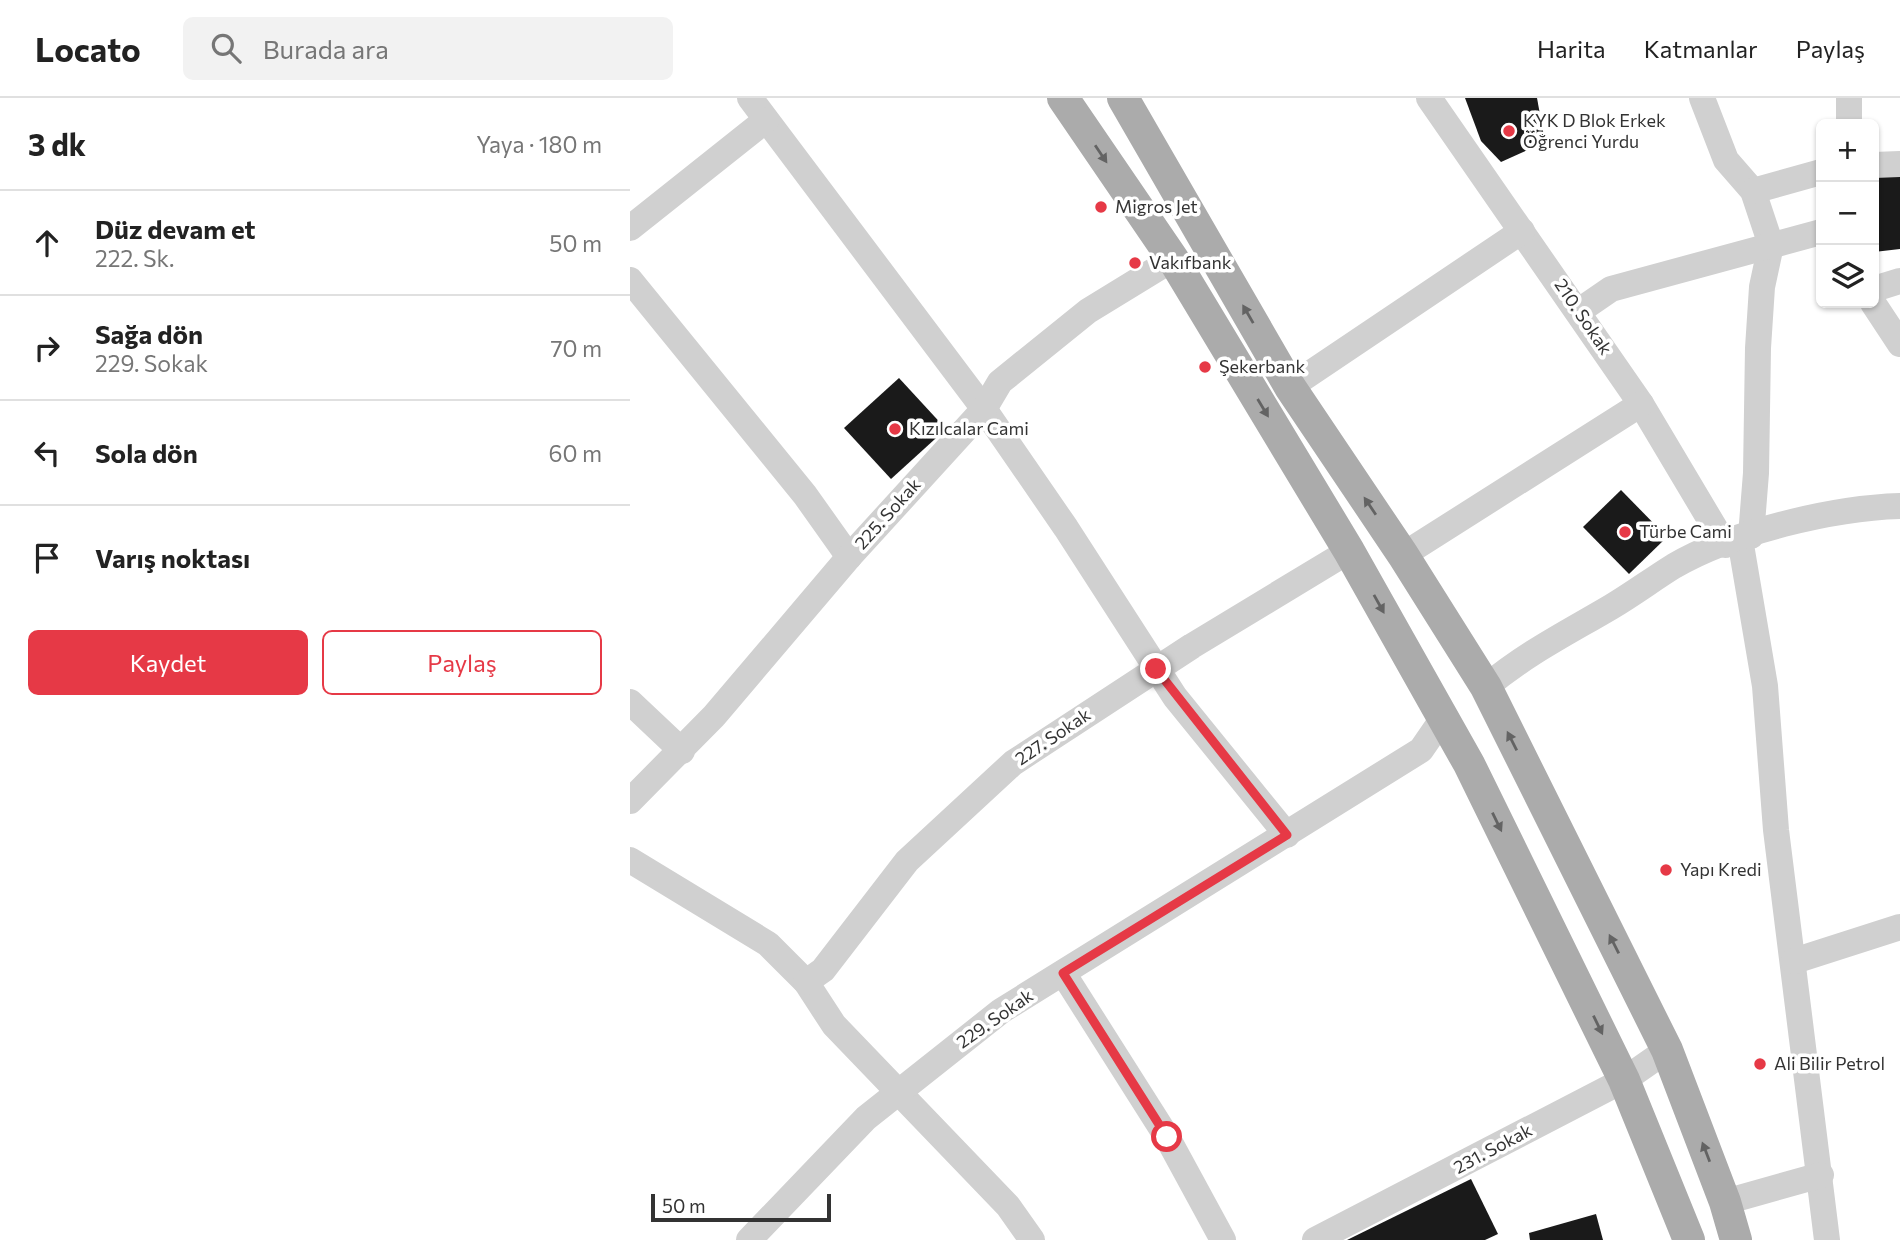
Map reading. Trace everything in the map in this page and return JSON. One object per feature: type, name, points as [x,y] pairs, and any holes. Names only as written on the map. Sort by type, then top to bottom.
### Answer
[{"type":"main road","points":[[1063,98],[1173,260],[1349,551],[1443,718],[1625,1080],[1689,1240]]},
{"type":"main road","points":[[1124,98],[1290,387],[1403,555],[1486,687],[1667,1050],[1725,1202],[1736,1240]]},
{"type":"street","name":"210. Sokak","points":[[1429,98],[1641,404],[1739,540]]},
{"type":"street","points":[[1702,98],[1726,160],[1753,191],[1770,245],[1762,288],[1758,348],[1756,473],[1739,540],[1765,686],[1776,830],[1827,1240]]},
{"type":"street","points":[[1849,98],[1849,119]]},
{"type":"street","points":[[630,219],[760,111]]},
{"type":"street","points":[[630,228],[760,111]]},
{"type":"street","points":[[760,111],[984,409],[1066,528],[1156,669],[1287,835]]},
{"type":"street","points":[[1879,165],[1900,164]]},
{"type":"street","points":[[1753,191],[1816,177]]},
{"type":"street","points":[[1290,387],[1522,231]]},
{"type":"street","points":[[1579,311],[1611,289],[1816,233]]},
{"type":"street","name":"225. Sokak","points":[[630,801],[682,751],[849,557],[984,409],[1000,382],[1088,311],[1173,260]]},
{"type":"street","points":[[630,280],[805,495],[849,557]]},
{"type":"street","points":[[1879,287],[1900,281]]},
{"type":"street","points":[[1876,308],[1900,344]]},
{"type":"street","points":[[1403,555],[1641,404]]},
{"type":"street","points":[[1486,687],[1518,660],[1613,606],[1675,565],[1739,540],[1817,517],[1900,506]]},
{"type":"street","name":"227. Sokak","points":[[806,982],[822,970],[907,861],[1013,763],[1156,669],[1349,551]]},
{"type":"street","points":[[630,702],[682,751]]},
{"type":"street","name":"229. Sokak","points":[[749,1240],[866,1118],[1001,1011],[1421,750],[1443,718]]},
{"type":"street","points":[[630,860],[768,944],[806,982],[834,1026],[897,1093],[936,1128],[999,1196],[1032,1240]]},
{"type":"street","points":[[1794,961],[1900,927]]},
{"type":"street","points":[[1063,973],[1167,1137],[1223,1240]]},
{"type":"street","name":"231. Sokak","points":[[1315,1240],[1625,1080],[1667,1050]]},
{"type":"street","points":[[1725,1202],[1821,1175]]},
{"type":"building","name":"KYK D Blok Erkek Öğrenci Yurdu","points":[[1465,98],[1537,98],[1545,142],[1501,162],[1481,141]]},
{"type":"building","points":[[1900,174],[1900,249],[1879,251],[1879,176]]},
{"type":"building","name":"Kızılcalar Cami","points":[[899,378],[946,429],[891,479],[844,428]]},
{"type":"building","name":"Türbe Cami","points":[[1621,490],[1667,537],[1629,574],[1583,527]]},
{"type":"building","points":[[1471,1179],[1498,1234],[1485,1240],[1347,1240]]},
{"type":"building","points":[[1596,1214],[1603,1240],[1530,1240],[1529,1233]]},
{"type":"place","name":"KYK D Blok Erkek Öğrenci Yurdu","points":[[1509,131]]},
{"type":"place","name":"Migros Jet","points":[[1101,207]]},
{"type":"place","name":"Vakıfbank","points":[[1135,263]]},
{"type":"place","name":"Şekerbank","points":[[1205,367]]},
{"type":"place","name":"Kızılcalar Cami","points":[[895,429]]},
{"type":"place","name":"Türbe Cami","points":[[1625,532]]},
{"type":"place","name":"Yapı Kredi","points":[[1666,870]]},
{"type":"place","name":"Ali Bilir Petrol","points":[[1760,1064]]},
{"type":"route","points":[[1156,669],[1175,697],[1287,835],[1063,973],[1167,1137]]}]
